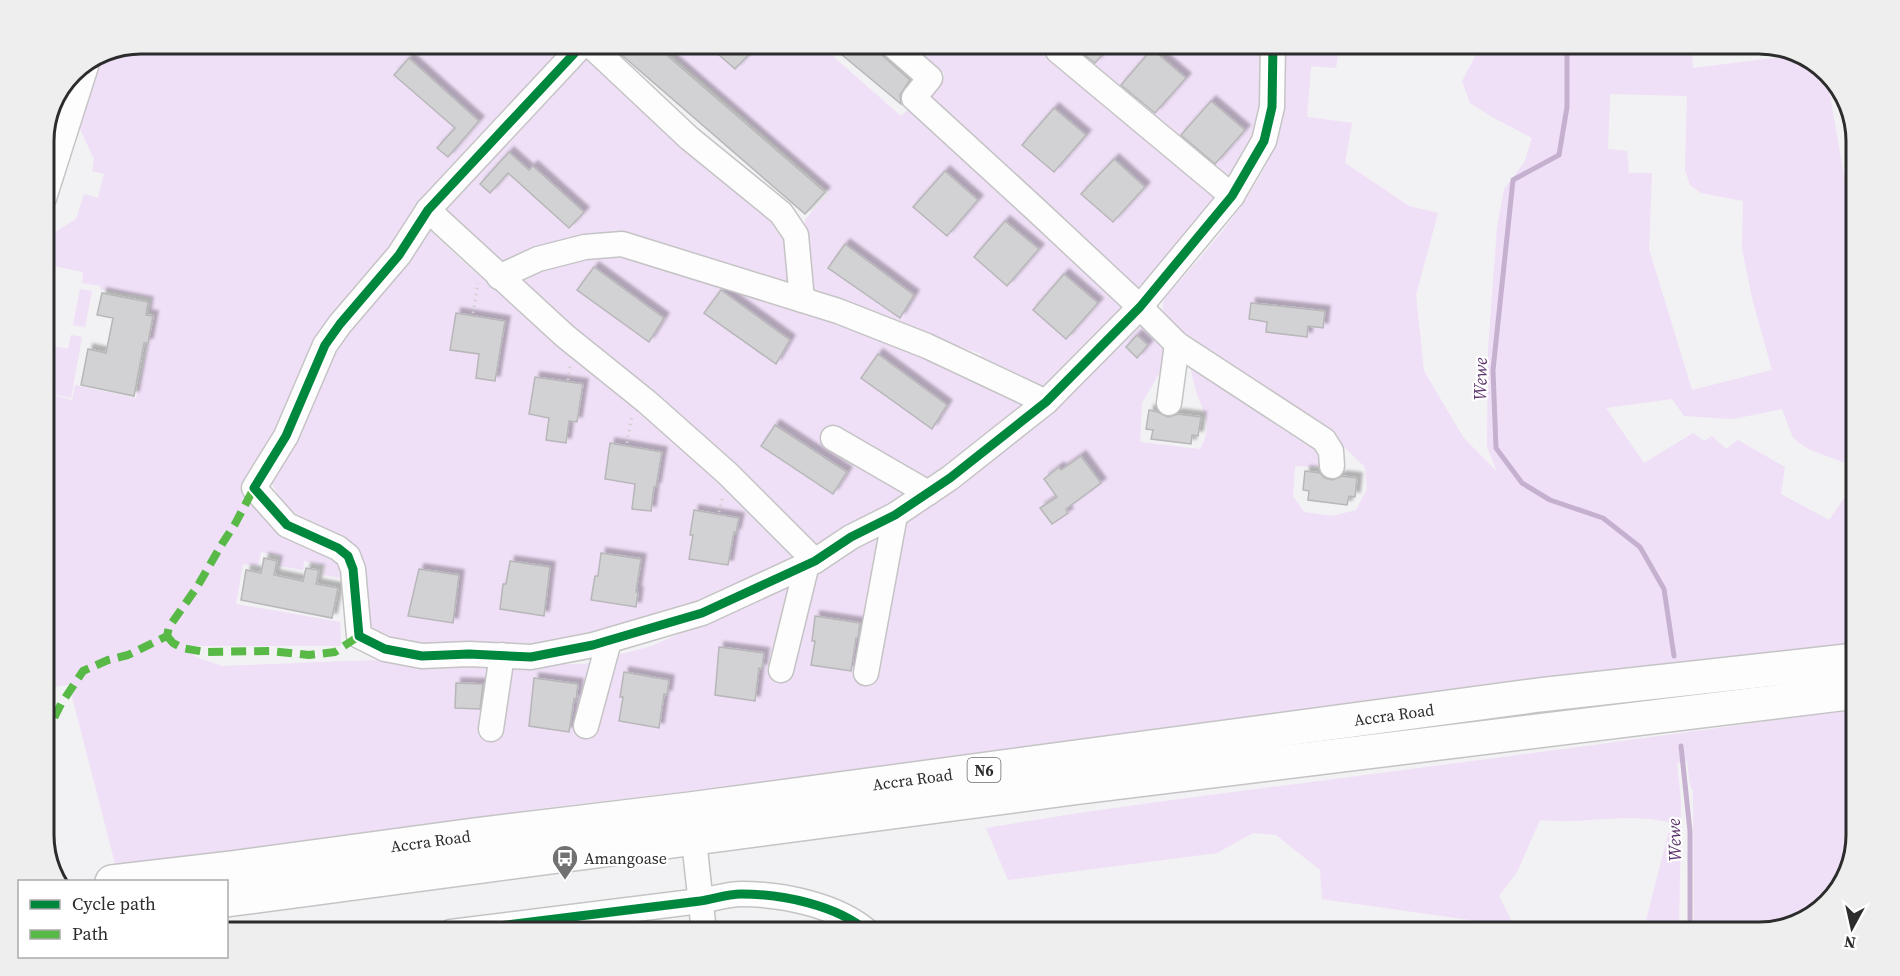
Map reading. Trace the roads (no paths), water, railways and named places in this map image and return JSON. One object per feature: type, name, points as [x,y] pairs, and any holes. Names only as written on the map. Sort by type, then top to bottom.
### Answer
[{"type":"highway","name":"Accra Road","points":[[228,900],[692,824],[1539,695],[1846,661]]},
{"type":"highway","name":"Accra Road","points":[[129,880],[486,834],[692,824],[1073,788],[1846,693]]},
{"type":"street","points":[[574,54],[428,210],[399,255],[355,306],[326,345],[286,435],[254,488],[287,525],[338,548],[348,556],[353,568],[359,636],[385,649],[422,656],[531,657],[609,641],[702,613],[811,563],[850,537],[895,515],[928,493],[987,451],[1046,402],[1140,307],[1232,196],[1259,149],[1267,129],[1272,107],[1273,54]]},
{"type":"street","points":[[600,54],[689,138],[781,213],[796,235],[802,300]]},
{"type":"street","points":[[902,54],[930,78],[914,98],[1177,344],[1323,440],[1331,451],[1332,466]]},
{"type":"street","points":[[1062,54],[1232,196]]},
{"type":"street","points":[[54,167],[83,76]]},
{"type":"street","points":[[428,210],[565,336],[647,402],[727,473],[811,563]]},
{"type":"street","points":[[500,277],[538,259],[585,247],[622,244],[838,311],[927,346],[1046,402]]},
{"type":"street","points":[[1169,403],[1177,344]]},
{"type":"street","points":[[833,438],[928,493]]},
{"type":"street","points":[[866,673],[895,515]]},
{"type":"street","points":[[781,670],[811,563]]},
{"type":"street","points":[[586,726],[609,641]]},
{"type":"street","points":[[491,729],[502,655]]},
{"type":"street","points":[[692,824],[703,922]]},
{"type":"street","points":[[537,922],[740,894],[784,898],[834,911],[855,922]]},
{"type":"waterway","name":"Wewe","points":[[1567,54],[1567,107],[1559,155],[1513,180],[1493,370],[1496,448],[1522,483],[1550,500],[1603,518],[1640,547],[1664,589],[1674,656]]},
{"type":"waterway","name":"Wewe","points":[[1681,746],[1690,831],[1690,922]]},
{"type":"place","name":"Amangoase","points":[[565,881]]}]
